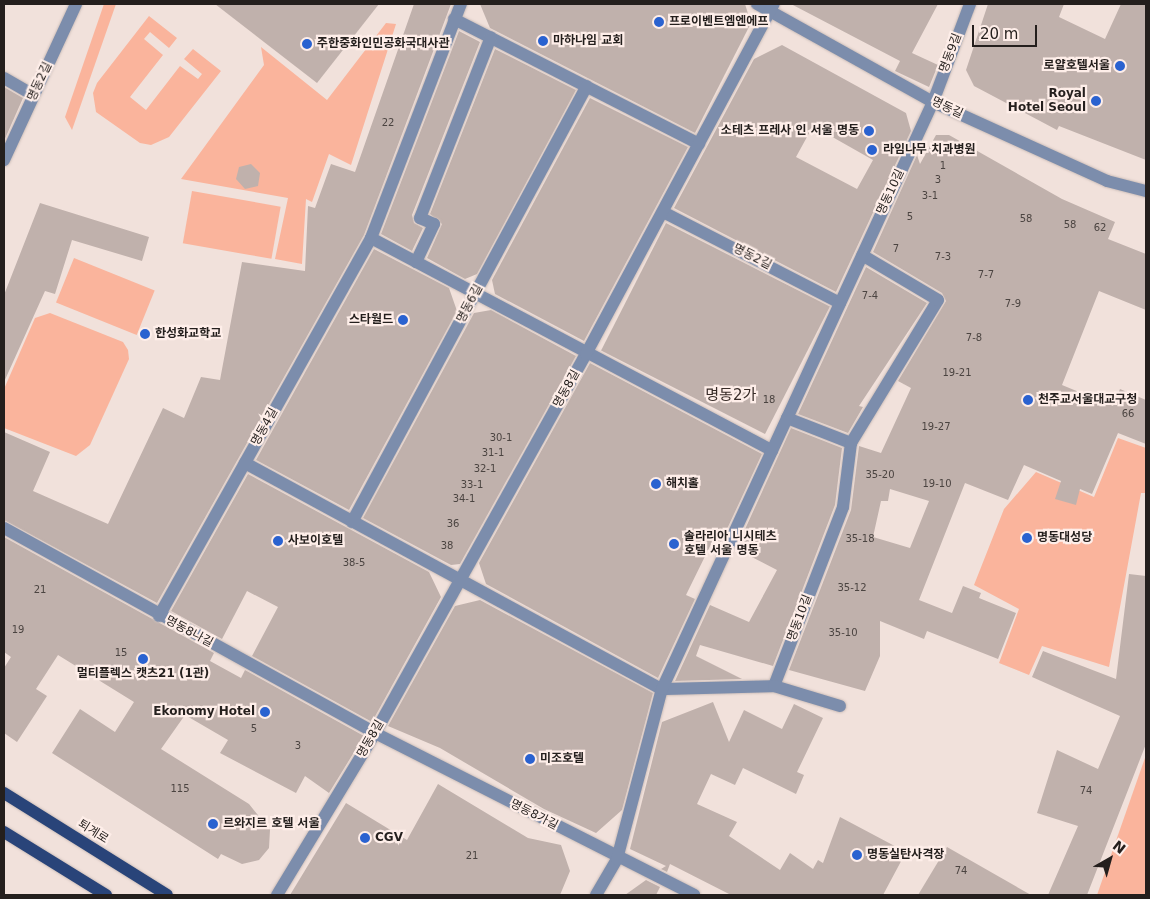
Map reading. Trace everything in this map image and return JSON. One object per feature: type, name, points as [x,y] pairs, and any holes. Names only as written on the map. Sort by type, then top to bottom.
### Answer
[{"type":"main road","name":"퇴계로","points":[[4,793],[167,895]]},
{"type":"main road","points":[[4,832],[106,895]]},
{"type":"street","name":"명동2길","points":[[4,160],[76,4]]},
{"type":"street","name":"명동4길","points":[[160,616],[371,238],[461,4]]},
{"type":"street","name":"명동길","points":[[757,4],[772,8],[933,102],[1106,181],[1146,190]]},
{"type":"street","name":"명동9길","points":[[933,102],[970,4]]},
{"type":"street","name":"명동8길","points":[[277,895],[375,733],[460,581],[586,354],[772,8]]},
{"type":"street","points":[[454,19],[491,36],[699,144]]},
{"type":"street","points":[[416,262],[434,224],[420,218],[491,36]]},
{"type":"street","points":[[4,78],[34,95]]},
{"type":"street","name":"명동6길","points":[[352,522],[586,86]]},
{"type":"street","name":"명동10길","points":[[596,895],[617,859],[662,689],[933,102]]},
{"type":"street","name":"명동2길","points":[[663,212],[840,302]]},
{"type":"street","points":[[371,238],[586,354],[772,450]]},
{"type":"street","name":"명동10길","points":[[774,686],[843,507],[851,443],[938,300],[862,255]]},
{"type":"street","points":[[787,418],[851,443]]},
{"type":"street","points":[[245,463],[662,689],[774,686],[840,706]]},
{"type":"street","name":"명동8나길","points":[[4,528],[160,616],[375,733]]},
{"type":"street","name":"명동8가길","points":[[375,733],[617,859],[694,895]]},
{"type":"shaded area","points":[[104,4],[116,4],[72,130],[65,117]]},
{"type":"shaded area","points":[[149,16],[177,38],[169,48],[150,32],[144,39],[163,55],[130,97],[146,110],[180,66],[198,79],[202,74],[184,59],[193,49],[221,71],[169,137],[151,145],[140,143],[96,112],[93,93],[97,83]]},
{"type":"shaded area","points":[[386,23],[396,24],[351,165],[329,154],[312,202],[306,199],[302,264],[275,259],[288,198],[181,179],[264,65],[261,47],[327,100]]},
{"type":"shaded area","points":[[192,191],[281,207],[271,259],[183,243]]},
{"type":"shaded area","points":[[74,258],[155,291],[137,335],[56,303]]},
{"type":"shaded area","points":[[50,313],[123,342],[128,350],[129,359],[90,445],[76,456],[4,428],[4,389],[35,318]]},
{"type":"shaded area","points":[[1118,438],[1146,448],[1146,493],[1141,493],[1109,667],[1042,646],[1029,675],[999,663],[1019,609],[974,585],[1004,509],[1036,472],[1094,497]]},
{"type":"shaded area","points":[[1146,755],[1146,895],[1097,895]]},
{"type":"building","name":"주한중화인민공화국대사관","points":[[215,4],[379,4],[317,83]]},
{"type":"building","points":[[414,4],[451,4],[364,235],[157,603],[4,520],[4,432],[50,452],[33,491],[108,524],[163,408],[184,418],[201,377],[220,380],[242,262],[305,271],[308,206],[315,208],[331,164],[355,172]]},
{"type":"building","points":[[480,4],[745,4],[751,23],[695,133],[490,28]]},
{"type":"building","points":[[791,4],[938,4],[912,53],[938,65],[929,87],[895,71],[900,61]]},
{"type":"building","points":[[988,4],[1064,4],[1059,17],[1105,39],[1121,4],[1146,4],[1146,160],[1059,126],[1057,130],[974,86],[966,70]]},
{"type":"building","points":[[459,31],[480,42],[412,215],[414,223],[423,228],[412,251],[381,234]]},
{"type":"building","points":[[782,45],[906,113],[911,131],[836,292],[674,208],[754,59]],"holes":[[[813,126],[873,160],[857,189],[796,157]]]},
{"type":"building","points":[[495,49],[576,90],[477,274],[465,279],[427,258],[442,224],[430,214]]},
{"type":"building","points":[[4,87],[23,98],[4,141]]},
{"type":"building","points":[[590,98],[688,147],[584,341],[495,294],[492,280]]},
{"type":"building","points":[[936,135],[949,135],[1062,199],[1115,222],[1108,239],[1146,254],[1146,310],[1099,291],[1062,385],[1113,406],[1120,389],[1146,400],[1146,444],[1118,433],[1092,494],[1080,489],[1076,505],[1055,499],[1061,481],[1024,465],[1008,500],[965,483],[919,600],[952,613],[963,586],[981,593],[979,598],[1016,613],[998,659],[927,631],[924,639],[880,621],[880,656],[865,691],[789,670],[851,510],[859,446],[881,453],[911,388],[898,381],[946,301],[942,293],[873,252],[917,155],[920,164]],"holes":[[[890,489],[929,501],[910,548],[873,537],[881,501],[888,501]]]},
{"type":"building","points":[[251,164],[260,173],[258,186],[245,189],[236,179],[239,167]]},
{"type":"building","points":[[40,203],[149,237],[142,261],[72,240],[55,294],[45,291],[4,382],[4,295]]},
{"type":"building","points":[[666,223],[830,307],[765,434],[601,350]]},
{"type":"building","points":[[374,249],[449,288],[457,311],[349,510],[256,460]]},
{"type":"building","points":[[866,267],[927,303],[859,406],[863,407],[848,433],[798,414]]},
{"type":"building","points":[[491,310],[576,356],[460,564],[451,565],[363,518],[474,313]]},
{"type":"building","points":[[590,363],[762,454],[721,542],[714,538],[686,595],[695,599],[658,678],[486,584],[479,563]]},
{"type":"building","points":[[791,428],[842,448],[835,505],[773,666],[700,645],[696,656],[742,679],[675,681],[710,605],[749,622],[777,570],[736,549]]},
{"type":"building","points":[[248,474],[429,572],[441,597],[372,722],[252,656],[278,607],[247,591],[222,639],[171,611]]},
{"type":"building","points":[[4,537],[214,653],[210,661],[241,678],[245,670],[364,736],[329,793],[305,776],[296,793],[220,753],[228,740],[185,715],[161,749],[249,804],[270,830],[269,848],[259,860],[242,864],[221,854],[218,859],[52,753],[80,709],[115,732],[134,702],[58,655],[36,689],[47,696],[17,742],[4,733],[4,668],[11,657],[4,652]]},
{"type":"building","points":[[1129,574],[1146,576],[1146,744],[1087,895],[1048,895],[1078,826],[1037,813],[1057,750],[1098,769],[1120,716],[1032,677],[1043,651],[1116,679]]},
{"type":"building","points":[[480,600],[653,693],[622,810],[596,833],[544,809],[440,748],[388,726],[455,606]]},
{"type":"building","points":[[713,702],[729,742],[744,710],[782,729],[794,704],[823,718],[797,772],[804,775],[796,794],[743,768],[735,785],[711,774],[697,804],[737,822],[729,836],[780,870],[790,853],[813,869],[818,860],[823,863],[840,817],[906,852],[883,895],[731,895],[670,864],[667,872],[661,869],[666,866],[630,849],[662,722]]},
{"type":"building","points":[[438,784],[528,838],[561,845],[570,871],[560,895],[290,895],[346,803],[407,840]]},
{"type":"building","points":[[947,847],[1031,895],[918,895]]},
{"type":"building","points":[[646,880],[660,887],[656,895],[625,895]]},
{"type":"place","name":"프로이벤트엠엔에프","points":[[659,22]]},
{"type":"place","name":"마하나임 교회","points":[[543,41]]},
{"type":"place","name":"주한중화인민공화국대사관","points":[[307,44]]},
{"type":"place","name":"로얄호텔서울","points":[[1120,66]]},
{"type":"place","name":"Royal Hotel Seoul","points":[[1096,101]]},
{"type":"place","name":"소테츠 프레사 인 서울 명동","points":[[869,131]]},
{"type":"place","name":"라임나무 치과병원","points":[[872,150]]},
{"type":"place","name":"스타월드","points":[[403,320]]},
{"type":"place","name":"한성화교학교","points":[[145,334]]},
{"type":"place","name":"천주교서울대교구청","points":[[1028,400]]},
{"type":"place","name":"해치홀","points":[[656,484]]},
{"type":"place","name":"명동대성당","points":[[1027,538]]},
{"type":"place","name":"사보이호텔","points":[[278,541]]},
{"type":"place","name":"솔라리아 니시테츠 호텔 서울 명동","points":[[674,544]]},
{"type":"place","name":"멀티플렉스 캣츠21 (1관)","points":[[143,659]]},
{"type":"place","name":"Ekonomy Hotel","points":[[265,712]]},
{"type":"place","name":"미조호텔","points":[[530,759]]},
{"type":"place","name":"르와지르 호텔 서울","points":[[213,824]]},
{"type":"place","name":"CGV","points":[[365,838]]},
{"type":"place","name":"명동실탄사격장","points":[[857,855]]},
{"type":"district","name":"명동2가","points":[[731,396]]}]
